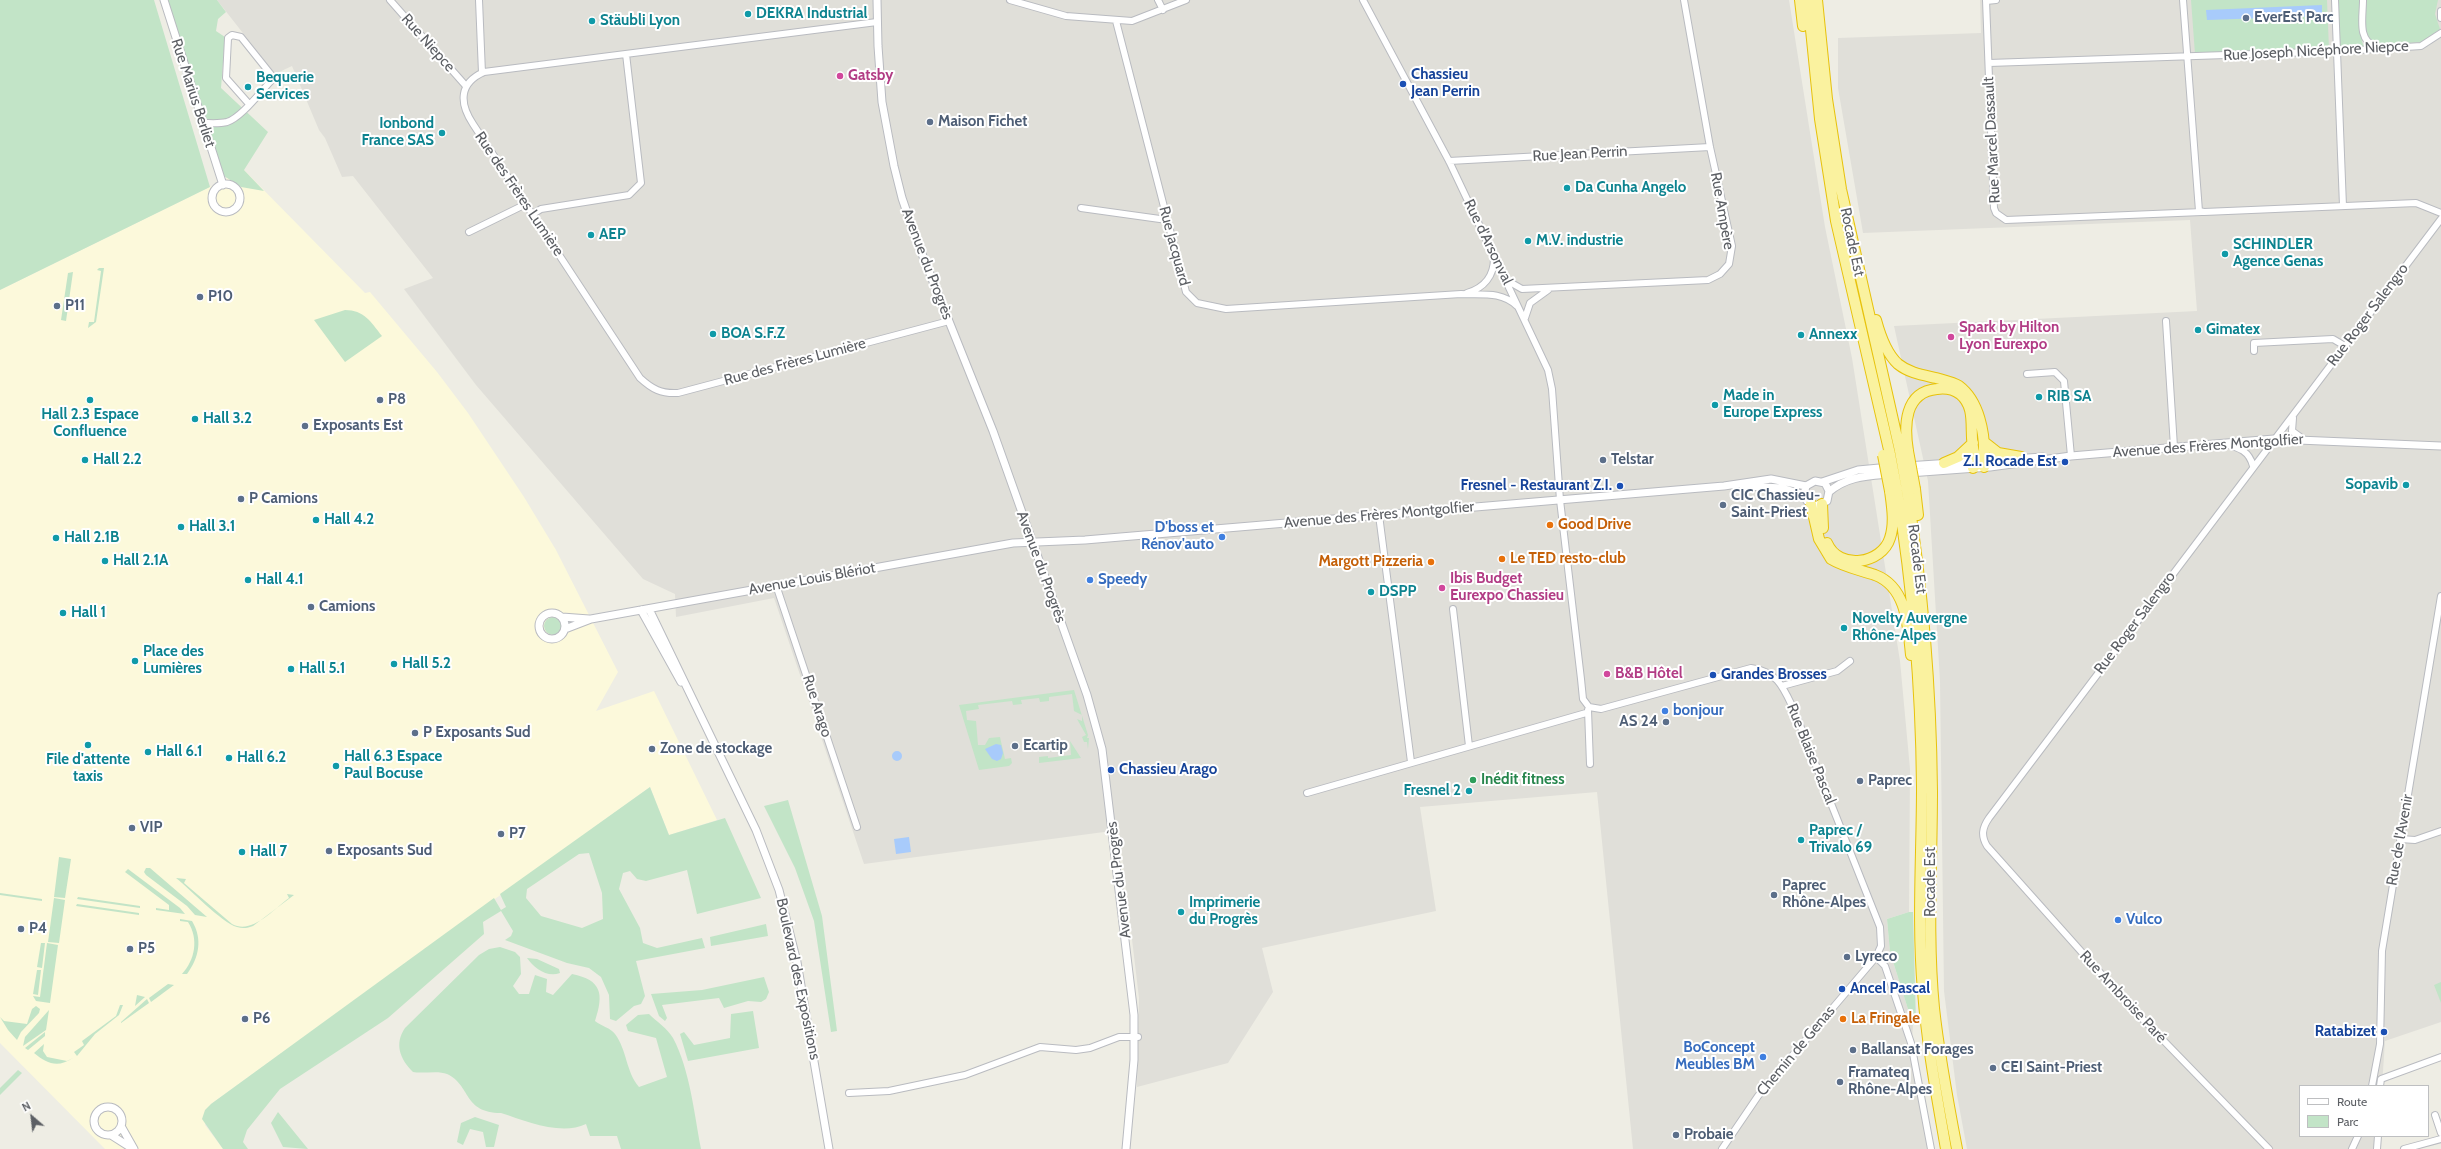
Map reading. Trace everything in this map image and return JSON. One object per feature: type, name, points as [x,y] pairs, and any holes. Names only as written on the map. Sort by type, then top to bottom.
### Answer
[{"type":"highway","points":[[1800,0],[1808,63],[1814,73]]},
{"type":"highway","name":"Rocade Est","points":[[1808,0],[1814,73],[1836,221],[1859,320],[1857,330],[1895,453]]},
{"type":"highway","name":"Rocade Est","points":[[1817,0],[1821,46],[1841,189],[1865,300],[1920,584],[1929,687],[1932,790],[1931,955],[1934,1008],[1943,1074],[1957,1149]]},
{"type":"highway","points":[[1821,46],[1825,37],[1823,0]]},
{"type":"highway","points":[[1865,300],[1873,312],[1890,354],[1898,363],[1913,372],[1957,385],[1968,394],[1975,405],[1984,442],[1984,457],[1979,466]]},
{"type":"highway","points":[[1822,504],[1822,523],[1829,548],[1842,558],[1867,561],[1882,552],[1890,538],[1893,515],[1902,490],[1895,453],[1904,430],[1907,413],[1914,399],[1928,390],[1946,388],[1960,394],[1970,408],[1973,443],[1979,466]]},
{"type":"highway","points":[[1984,442],[1998,453],[2021,457]]},
{"type":"highway","points":[[1944,463],[1958,457],[1973,443]]},
{"type":"highway","name":"Rocade Est","points":[[1902,490],[1913,606],[1921,727],[1921,945],[1923,990],[1928,1044],[1946,1149]]},
{"type":"highway","points":[[1811,504],[1819,539],[1831,559],[1882,578],[1898,592],[1906,621],[1911,653],[1915,719],[1921,727]]},
{"type":"street","name":"Rue Marius Berliet","points":[[164,0],[223,185]]},
{"type":"street","name":"Rue Niepce","points":[[390,0],[466,86]]},
{"type":"street","points":[[479,0],[482,73]]},
{"type":"street","name":"Avenue du Progrès","points":[[877,0],[881,89],[894,166],[916,239],[957,341],[1033,542],[1087,695],[1102,749],[1136,1038],[1126,1149]]},
{"type":"street","points":[[1010,0],[1066,16],[1116,21],[1132,21],[1186,0]]},
{"type":"street","points":[[1158,0],[1163,10]]},
{"type":"street","name":"Rue d'Arsonval","points":[[1363,0],[1449,161],[1548,370],[1552,388],[1560,500],[1583,699],[1588,710],[1590,764]]},
{"type":"street","name":"Rue Ampère","points":[[1505,278],[1511,284],[1522,289],[1552,289],[1708,280],[1720,274],[1729,264],[1732,246],[1710,147],[1684,0]]},
{"type":"street","points":[[1986,0],[1996,0]]},
{"type":"street","name":"Rue Marcel Dassault","points":[[1986,0],[1994,208],[2000,218],[2006,220],[2416,204],[2441,213]]},
{"type":"street","points":[[2183,0],[2197,206],[2199,211],[2204,212]]},
{"type":"street","points":[[2335,0],[2343,206]]},
{"type":"street","points":[[2363,0],[2364,38],[2368,44],[2379,48]]},
{"type":"street","points":[[2441,11],[2441,18]]},
{"type":"street","name":"Rue Jacquard","points":[[1116,21],[1186,292],[1197,303],[1226,310],[1461,294],[1498,295],[1512,301],[1520,310]]},
{"type":"street","points":[[466,86],[468,81],[482,73],[877,22]]},
{"type":"street","name":"Rue Joseph Nicéphore Niepce","points":[[1988,63],[2337,51],[2421,46],[2441,33]]},
{"type":"street","points":[[202,123],[228,122],[249,104],[273,77],[241,37],[232,35],[228,38],[227,44],[226,78],[249,104]]},
{"type":"street","points":[[533,214],[541,209],[629,195],[641,183],[641,172],[626,54]]},
{"type":"street","name":"Rue des Frères Lumière","points":[[466,86],[464,102],[469,118],[640,378],[649,387],[667,394],[678,393],[948,321]]},
{"type":"street","name":"Rue Jean Perrin","points":[[1449,161],[1710,147]]},
{"type":"street","points":[[469,232],[526,204]]},
{"type":"street","points":[[1081,208],[1167,220]]},
{"type":"street","name":"Rue Roger Salengro","points":[[1983,840],[1984,825],[1989,818],[2253,466],[2441,219]]},
{"type":"street","name":"Rue Jacquard","points":[[1461,294],[1478,289],[1485,284],[1492,271],[1494,257]]},
{"type":"street","name":"Rue Ampère","points":[[1525,320],[1525,312],[1530,303],[1552,289]]},
{"type":"street","points":[[2166,321],[2174,447]]},
{"type":"street","points":[[2254,351],[2254,343],[2333,339],[2344,346]]},
{"type":"street","points":[[2027,374],[2055,372],[2064,381],[2071,456]]},
{"type":"street","name":"Rue Roger Salengro","points":[[2296,411],[2292,421],[2292,431],[2304,439]]},
{"type":"street","name":"Avenue des Frères Montgolfier","points":[[1822,504],[1827,501],[1829,492],[1838,484],[1864,476],[2071,456],[2274,439],[2304,439],[2441,446]]},
{"type":"street","points":[[2222,443],[2240,448],[2248,453],[2253,466]]},
{"type":"street","name":"Avenue des Frères Montgolfier","points":[[1033,542],[1085,540],[1724,486],[1771,479],[1806,486],[1815,481],[1822,482],[1858,470],[1944,463],[1979,466],[2021,457],[2071,456]]},
{"type":"street","points":[[1822,482],[1829,492]]},
{"type":"street","name":"Avenue des Frères Montgolfier","points":[[1724,486],[1782,488],[1804,495]]},
{"type":"street","points":[[1806,486],[1804,495],[1811,504],[1822,504]]},
{"type":"street","points":[[1379,515],[1411,762]]},
{"type":"street","name":"Avenue Louis Blériot","points":[[565,629],[591,619],[1013,543],[1033,542]]},
{"type":"street","name":"Rue Arago","points":[[776,585],[857,827]]},
{"type":"street","name":"Rue de l'Avenir","points":[[2372,1085],[2380,1044],[2382,950],[2441,596]]},
{"type":"street","name":"Boulevard des Expositions","points":[[645,609],[696,706],[756,830],[779,890],[797,962],[829,1149]]},
{"type":"street","points":[[1453,609],[1469,746]]},
{"type":"street","points":[[553,613],[562,617],[565,629],[561,635],[555,639],[547,638],[540,630],[540,620],[545,615],[553,613]]},
{"type":"street","name":"Avenue Louis Blériot","points":[[562,617],[591,619]]},
{"type":"street","points":[[1782,686],[1837,671],[1850,661]]},
{"type":"street","name":"Rue Blaise Pascal","points":[[1588,710],[1601,709],[1751,668],[1766,670],[1782,686],[1794,710],[1880,927],[1881,946],[1876,957]]},
{"type":"street","points":[[1308,792],[1588,710]]},
{"type":"street","points":[[2400,839],[2415,840],[2441,831]]},
{"type":"street","name":"Rue Ambroise Paré","points":[[1983,840],[2128,1004],[2269,1149]]},
{"type":"street","points":[[1876,957],[1885,966],[1911,1043],[1931,1149]]},
{"type":"street","name":"Chemin de Genas","points":[[1722,1149],[1758,1096],[1876,957]]},
{"type":"street","points":[[849,1093],[889,1090],[965,1075],[1040,1047],[1076,1050],[1090,1048],[1119,1037],[1136,1038]]},
{"type":"street","points":[[2380,1085],[2381,1079],[2441,1057]]},
{"type":"street","points":[[107,1107],[116,1110],[121,1117],[121,1126],[134,1149],[111,1135],[102,1134],[95,1128],[94,1119],[98,1111],[107,1107]]},
{"type":"street","points":[[2435,1115],[2441,1133]]},
{"type":"street","points":[[111,1135],[121,1126]]},
{"type":"street","points":[[2352,1149],[2358,1137]]},
{"type":"street","points":[[2377,1149],[2378,1137]]},
{"type":"street","points":[[2404,1149],[2441,1138]]},
{"type":"shaded area","points":[[217,0],[1789,0],[1825,227],[1852,358],[1900,661],[1910,769],[1909,912],[1887,919],[1890,952],[1913,1025],[1911,1055],[1928,1149],[1633,1149],[1597,792],[1420,807],[1436,911],[1262,948],[1273,992],[1228,1063],[1137,1087],[1139,998],[1119,830],[864,864],[774,598],[676,617],[675,594],[643,579],[476,385],[404,289],[433,278],[353,176],[342,177],[325,138],[319,130],[292,66],[275,74]]},
{"type":"shaded area","points":[[1980,0],[2441,0],[2441,1022],[2385,1041],[2382,1085],[2299,1085],[2299,1137],[2379,1137],[2378,1149],[1967,1149],[1957,1095],[1944,991],[1940,681],[1928,481],[1894,326],[2197,311],[2190,220],[1863,233],[1838,88],[1838,38],[1981,33]]},
{"type":"shaded area","points":[[244,170],[365,293],[370,292],[437,372],[468,413],[524,497],[556,550],[618,672],[596,711],[654,691],[717,820],[669,835],[650,787],[211,1104],[205,1125],[223,1149],[105,1149],[0,1043],[0,290]]},
{"type":"green space","points":[[0,0],[154,0],[210,187],[0,290]]},
{"type":"green space","points":[[167,0],[217,0],[226,12],[218,19],[216,31],[225,37],[221,88],[268,132],[244,170],[264,191],[241,187],[224,176]]},
{"type":"green space","points":[[2191,0],[2327,0],[2329,49],[2195,54]]},
{"type":"green space","points":[[2337,0],[2360,0],[2362,42],[2365,48],[2339,49]]},
{"type":"green space","points":[[2365,0],[2438,0],[2435,14],[2440,29],[2423,42],[2379,45],[2372,43],[2366,33]]},
{"type":"green space","points":[[99,268],[104,268],[96,322],[88,328],[89,322],[94,322],[101,271],[97,270]]},
{"type":"green space","points":[[73,272],[66,321],[61,320],[68,273]]},
{"type":"green space","points":[[345,310],[357,312],[362,315],[382,336],[345,362],[314,320]]},
{"type":"green space","points":[[553,617],[559,620],[562,626],[559,632],[553,635],[547,632],[544,626],[547,620]]},
{"type":"green space","points":[[1074,690],[1082,715],[1074,711],[1072,694],[1049,697],[1049,701],[1040,702],[1039,698],[1021,700],[1022,704],[1013,705],[1012,701],[978,705],[979,709],[966,711],[967,720],[976,721],[978,745],[985,745],[989,738],[1000,737],[1005,759],[1011,758],[1012,763],[1009,766],[979,770],[959,705]]},
{"type":"green space","points":[[1082,716],[1088,735],[1087,738],[1089,738],[1088,749],[1087,742],[1084,742],[1082,737],[1086,735],[1077,719],[1082,721]]},
{"type":"green space","points":[[1070,741],[1081,758],[1039,763],[1039,757],[1048,756],[1048,758],[1071,755]]},
{"type":"green space","points":[[650,787],[669,835],[725,818],[761,898],[697,914],[687,870],[646,881],[637,879],[630,871],[623,873],[619,889],[640,928],[643,943],[657,948],[702,938],[705,948],[636,961],[645,996],[641,1004],[634,1006],[616,1021],[610,1019],[609,995],[601,977],[589,968],[567,963],[505,940],[511,936],[513,931],[501,911],[483,922],[484,934],[388,1018],[280,1089],[247,1130],[243,1142],[248,1149],[223,1149],[202,1119],[205,1110],[211,1104],[494,898],[501,910],[506,907],[500,894]],"holes":[[[589,853],[602,893],[603,919],[582,928],[541,916],[526,898],[527,889],[579,854]]]},
{"type":"green space","points":[[788,800],[822,916],[837,1031],[831,1032],[814,921],[795,868],[764,806]]},
{"type":"green space","points":[[59,857],[71,859],[65,898],[54,897]]},
{"type":"green space","points":[[146,868],[150,868],[207,917],[195,915],[187,906],[146,875],[144,872]]},
{"type":"green space","points":[[128,869],[180,908],[185,914],[156,910],[156,908],[169,910],[169,905],[125,872]]},
{"type":"green space","points":[[176,878],[186,879],[184,883],[232,924],[247,926],[255,924],[261,920],[253,926],[239,928],[223,919],[215,913]]},
{"type":"green space","points":[[0,893],[42,899],[42,901],[0,895]]},
{"type":"green space","points":[[287,894],[294,895],[277,908],[289,898]]},
{"type":"green space","points":[[78,897],[140,906],[140,908],[77,899]]},
{"type":"green space","points":[[54,898],[65,900],[59,943],[48,942]]},
{"type":"green space","points":[[77,904],[139,913],[139,915],[76,906]]},
{"type":"green space","points":[[1913,912],[1916,1023],[1913,1025],[1890,952],[1887,919]]},
{"type":"green space","points":[[180,919],[192,921],[198,935],[197,955],[187,974],[182,974],[193,956],[194,935],[188,922],[180,921]]},
{"type":"green space","points":[[766,924],[768,936],[711,946],[710,937]]},
{"type":"green space","points":[[41,943],[45,943],[42,968],[37,967]]},
{"type":"green space","points":[[47,943],[58,945],[50,1003],[36,1001],[33,996],[40,997]]},
{"type":"green space","points":[[500,947],[515,952],[520,957],[521,974],[513,986],[519,994],[529,994],[535,975],[547,979],[546,992],[553,995],[572,974],[590,980],[595,984],[600,996],[595,1021],[611,1030],[619,1040],[631,1075],[639,1087],[667,1077],[656,1038],[628,1031],[626,1025],[638,1015],[649,1014],[665,1028],[673,1038],[684,1064],[691,1092],[701,1149],[621,1149],[617,1136],[590,1136],[586,1124],[576,1127],[555,1128],[532,1123],[501,1113],[489,1112],[474,1104],[455,1079],[447,1074],[439,1072],[413,1072],[408,1067],[402,1057],[399,1046],[405,1028],[479,955],[489,949]]},
{"type":"green space","points":[[527,958],[537,959],[559,969],[560,973],[550,974],[541,971]]},
{"type":"green space","points":[[37,970],[41,970],[38,995],[33,994]]},
{"type":"green space","points":[[764,977],[769,992],[766,999],[761,1002],[748,1001],[724,1008],[719,998],[662,1005],[667,1018],[665,1021],[659,1016],[651,994],[702,990]]},
{"type":"green space","points":[[2441,982],[2441,1003],[2434,985]]},
{"type":"green space","points":[[168,984],[174,985],[151,1002],[149,998]]},
{"type":"green space","points":[[137,995],[145,997],[135,1006]]},
{"type":"green space","points":[[147,999],[149,1003],[121,1023],[121,1022]]},
{"type":"green space","points":[[120,1005],[123,1005],[119,1015],[95,1034],[77,1056],[74,1052],[84,1045],[82,1041],[116,1016]]},
{"type":"green space","points":[[36,1006],[40,1009],[39,1013],[21,1032],[17,1040],[8,1030],[0,1017],[4,1021],[27,1024],[32,1009]]},
{"type":"green space","points":[[49,1010],[46,1030],[23,1046],[25,1037]]},
{"type":"green space","points":[[753,1011],[759,1048],[688,1061],[680,1034],[684,1032],[694,1045],[730,1038],[731,1014]]},
{"type":"green space","points":[[45,1032],[45,1036],[28,1050],[25,1048]]},
{"type":"green space","points":[[44,1044],[43,1051],[47,1057],[67,1061],[73,1058],[68,1061],[57,1064],[43,1060],[34,1053]]},
{"type":"green space","points":[[18,1070],[22,1073],[0,1095],[0,1088]]},
{"type":"green space","points":[[278,1112],[308,1149],[283,1147],[271,1123]]},
{"type":"green space","points":[[475,1117],[499,1125],[494,1147],[486,1147],[483,1132],[470,1129],[463,1145],[457,1142],[461,1123]]},
{"type":"water","points":[[2322,5],[2322,16],[2207,20],[2206,10]]},
{"type":"water","points":[[996,744],[1001,745],[1003,753],[1001,759],[997,761],[992,759],[985,749]]},
{"type":"water","points":[[895,751],[899,751],[902,756],[899,761],[895,761],[892,758],[892,754]]},
{"type":"water","points":[[909,837],[911,852],[896,854],[894,839]]},
{"type":"place","name":"DEKRA Industrial","points":[[748,14]]},
{"type":"place","name":"EverEst Parc","points":[[2246,18]]},
{"type":"place","name":"Stäubli Lyon","points":[[592,21]]},
{"type":"place","name":"Gatsby","points":[[840,76]]},
{"type":"place","name":"Chassieu Jean Perrin","points":[[1403,84]]},
{"type":"place","name":"Bequerie Services","points":[[248,87]]},
{"type":"place","name":"Maison Fichet","points":[[930,122]]},
{"type":"place","name":"Ionbond France SAS","points":[[442,133]]},
{"type":"place","name":"Da Cunha Angelo","points":[[1567,188]]},
{"type":"place","name":"AEP","points":[[591,235]]},
{"type":"place","name":"M.V. industrie","points":[[1528,241]]},
{"type":"place","name":"SCHINDLER Agence Genas","points":[[2225,254]]},
{"type":"place","name":"P10","points":[[200,297]]},
{"type":"place","name":"P11","points":[[57,306]]},
{"type":"place","name":"Gimatex","points":[[2198,330]]},
{"type":"place","name":"BOA S.F.Z","points":[[713,334]]},
{"type":"place","name":"Annexx","points":[[1801,335]]},
{"type":"place","name":"Spark by Hilton Lyon Eurexpo","points":[[1951,337]]},
{"type":"place","name":"RIB SA","points":[[2039,397]]},
{"type":"place","name":"Hall 2.3 Espace Confluence","points":[[90,400]]},
{"type":"place","name":"P8","points":[[380,400]]},
{"type":"place","name":"Made in Europe Express","points":[[1715,405]]},
{"type":"place","name":"Hall 3.2","points":[[195,419]]},
{"type":"place","name":"Exposants Est","points":[[305,426]]},
{"type":"place","name":"Hall 2.2","points":[[85,460]]},
{"type":"place","name":"Telstar","points":[[1603,460]]},
{"type":"place","name":"Z.I. Rocade Est","points":[[2065,462]]},
{"type":"place","name":"Sopavib","points":[[2406,485]]},
{"type":"place","name":"Fresnel - Restaurant Z.I.","points":[[1620,486]]},
{"type":"place","name":"P Camions","points":[[241,499]]},
{"type":"place","name":"CIC Chassieu- Saint-Priest","points":[[1723,505]]},
{"type":"place","name":"Hall 4.2","points":[[316,520]]},
{"type":"place","name":"Good Drive","points":[[1550,525]]},
{"type":"place","name":"Hall 3.1","points":[[181,527]]},
{"type":"place","name":"D'boss et Rénov'auto","points":[[1222,537]]},
{"type":"place","name":"Hall 2.1B","points":[[56,538]]},
{"type":"place","name":"Le TED resto-club","points":[[1502,559]]},
{"type":"place","name":"Hall 2.1A","points":[[105,561]]},
{"type":"place","name":"Margott Pizzeria","points":[[1431,562]]},
{"type":"place","name":"Hall 4.1","points":[[248,580]]},
{"type":"place","name":"Speedy","points":[[1090,580]]},
{"type":"place","name":"Ibis Budget Eurexpo Chassieu","points":[[1442,588]]},
{"type":"place","name":"DSPP","points":[[1371,592]]},
{"type":"place","name":"Camions","points":[[311,607]]},
{"type":"place","name":"Hall 1","points":[[63,613]]},
{"type":"place","name":"Novelty Auvergne Rhône-Alpes","points":[[1844,628]]},
{"type":"place","name":"Place des Lumières","points":[[135,661]]},
{"type":"place","name":"Hall 5.2","points":[[394,664]]},
{"type":"place","name":"Hall 5.1","points":[[291,669]]},
{"type":"place","name":"B&B Hôtel","points":[[1607,674]]},
{"type":"place","name":"Grandes Brosses","points":[[1713,675]]},
{"type":"place","name":"bonjour","points":[[1665,711]]},
{"type":"place","name":"AS 24","points":[[1666,722]]},
{"type":"place","name":"P Exposants Sud","points":[[415,733]]},
{"type":"place","name":"File d'attente taxis","points":[[88,745]]},
{"type":"place","name":"Ecartip","points":[[1015,746]]},
{"type":"place","name":"Zone de stockage","points":[[652,749]]},
{"type":"place","name":"Hall 6.1","points":[[148,752]]},
{"type":"place","name":"Hall 6.2","points":[[229,758]]},
{"type":"place","name":"Hall 6.3 Espace Paul Bocuse","points":[[336,766]]},
{"type":"place","name":"Chassieu Arago","points":[[1111,770]]},
{"type":"place","name":"Inédit fitness","points":[[1473,780]]},
{"type":"place","name":"Paprec","points":[[1860,781]]},
{"type":"place","name":"Fresnel 2","points":[[1469,791]]},
{"type":"place","name":"VIP","points":[[132,828]]},
{"type":"place","name":"P7","points":[[501,834]]},
{"type":"place","name":"Paprec / Trivalo 69","points":[[1801,840]]},
{"type":"place","name":"Exposants Sud","points":[[329,851]]},
{"type":"place","name":"Hall 7","points":[[242,852]]},
{"type":"place","name":"Paprec Rhône-Alpes","points":[[1774,895]]},
{"type":"place","name":"Imprimerie du Progrès","points":[[1181,912]]},
{"type":"place","name":"Vulco","points":[[2118,920]]},
{"type":"place","name":"P4","points":[[21,929]]},
{"type":"place","name":"P5","points":[[130,949]]},
{"type":"place","name":"Lyreco","points":[[1847,957]]},
{"type":"place","name":"Ancel Pascal","points":[[1842,989]]},
{"type":"place","name":"P6","points":[[245,1019]]},
{"type":"place","name":"La Fringale","points":[[1843,1019]]},
{"type":"place","name":"Ratabizet","points":[[2384,1032]]},
{"type":"place","name":"Ballansat Forages","points":[[1853,1050]]},
{"type":"place","name":"BoConcept Meubles BM","points":[[1763,1057]]},
{"type":"place","name":"CEI Saint-Priest","points":[[1993,1068]]},
{"type":"place","name":"Framateq Rhône-Alpes","points":[[1840,1082]]},
{"type":"place","name":"Probaie","points":[[1676,1135]]}]
